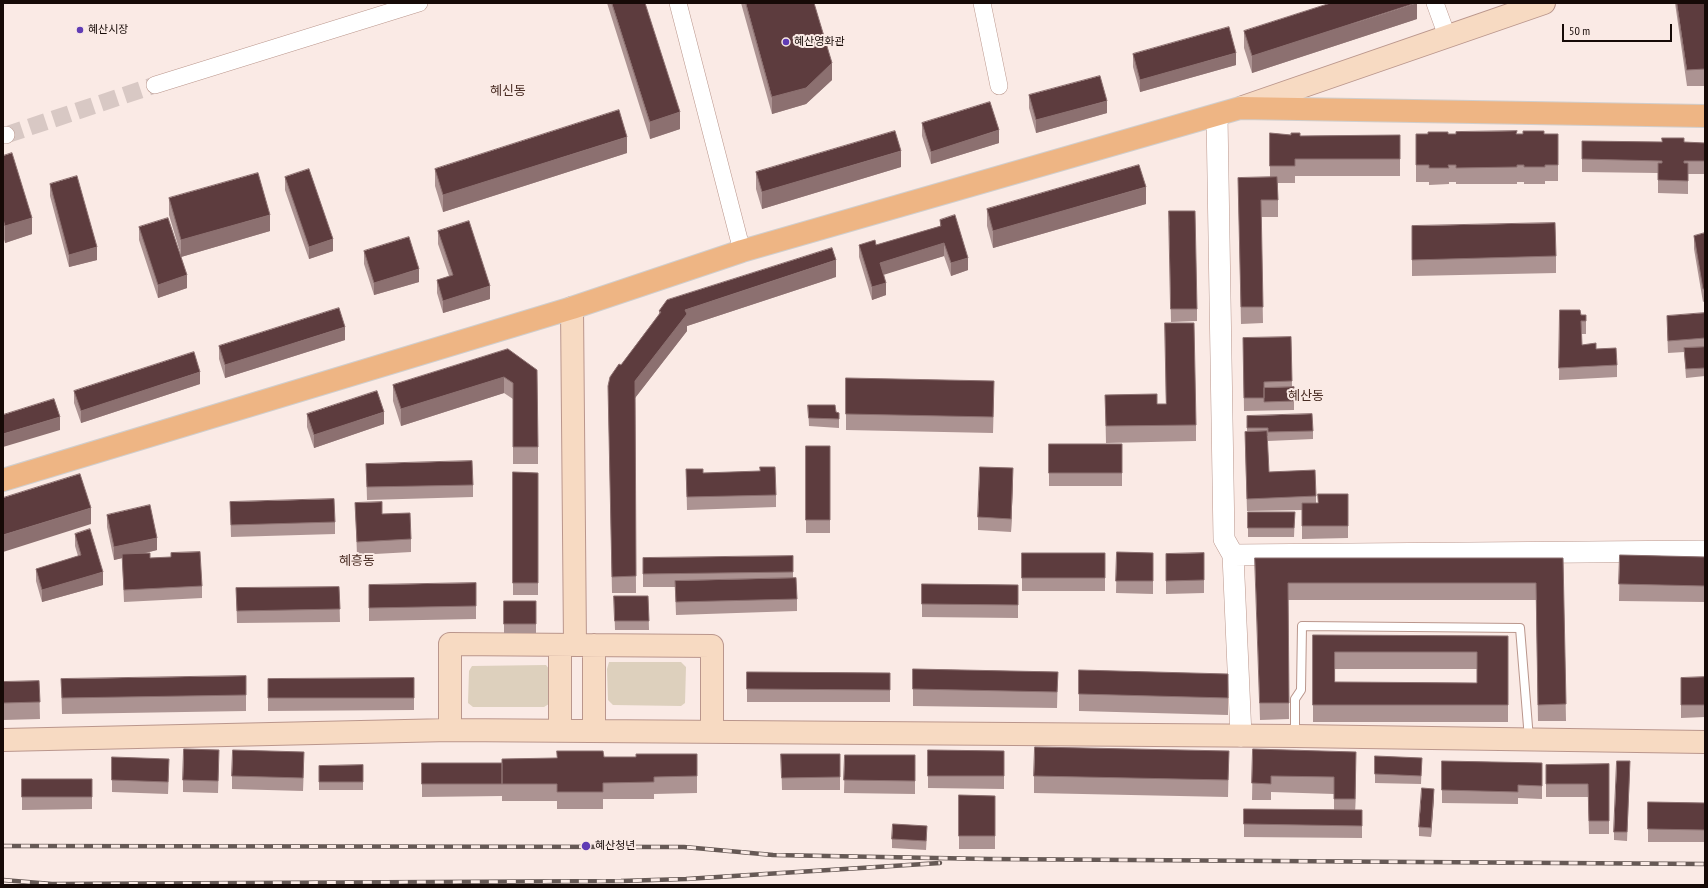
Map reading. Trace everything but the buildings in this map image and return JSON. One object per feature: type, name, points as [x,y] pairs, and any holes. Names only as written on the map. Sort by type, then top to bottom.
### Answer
[{"type":"main road","points":[[3,480],[572,308],[742,250],[1217,116],[1544,3]]},
{"type":"main road","points":[[1240,108],[1705,116]]},
{"type":"main road","points":[[572,308],[577,645],[594,730]]},
{"type":"main road","points":[[450,730],[450,644],[712,646],[712,731]]},
{"type":"main road","points":[[560,730],[577,645]]},
{"type":"main road","points":[[3,740],[450,730],[594,730],[1295,736],[1705,742]]},
{"type":"street","points":[[155,86],[419,3]]},
{"type":"street","points":[[678,3],[742,250]]},
{"type":"street","points":[[982,3],[999,86]]},
{"type":"street","points":[[1435,3],[1447,36]]},
{"type":"street","points":[[1217,116],[1224,539],[1233,555],[1240,736]]},
{"type":"street","points":[[1233,555],[1705,551]]},
{"type":"lane","points":[[1295,736],[1295,699],[1302,690],[1302,626],[1520,628],[1529,740]]},
{"type":"shaded area","points":[[609,662],[681,662],[686,667],[685,703],[681,706],[613,705],[608,700],[607,669]]},
{"type":"shaded area","points":[[546,665],[550,670],[549,704],[544,707],[473,707],[468,703],[469,671],[472,666]]},
{"type":"tunnel","points":[[6,135],[155,85]]},
{"type":"railway","points":[[3,846],[684,847],[773,855],[990,859],[1705,864]]},
{"type":"railway","points":[[3,880],[52,884],[621,881],[686,879],[940,863]]},
{"type":"place","name":"혜산시장","points":[[80,30]]},
{"type":"place","name":"혜산영화관","points":[[786,42]]},
{"type":"place","name":"혜산청년","points":[[586,846]]},
{"type":"district","name":"혜신동","points":[[508,91]]},
{"type":"district","name":"혜산동","points":[[1306,396]]},
{"type":"district","name":"혜흥동","points":[[357,561]]}]
